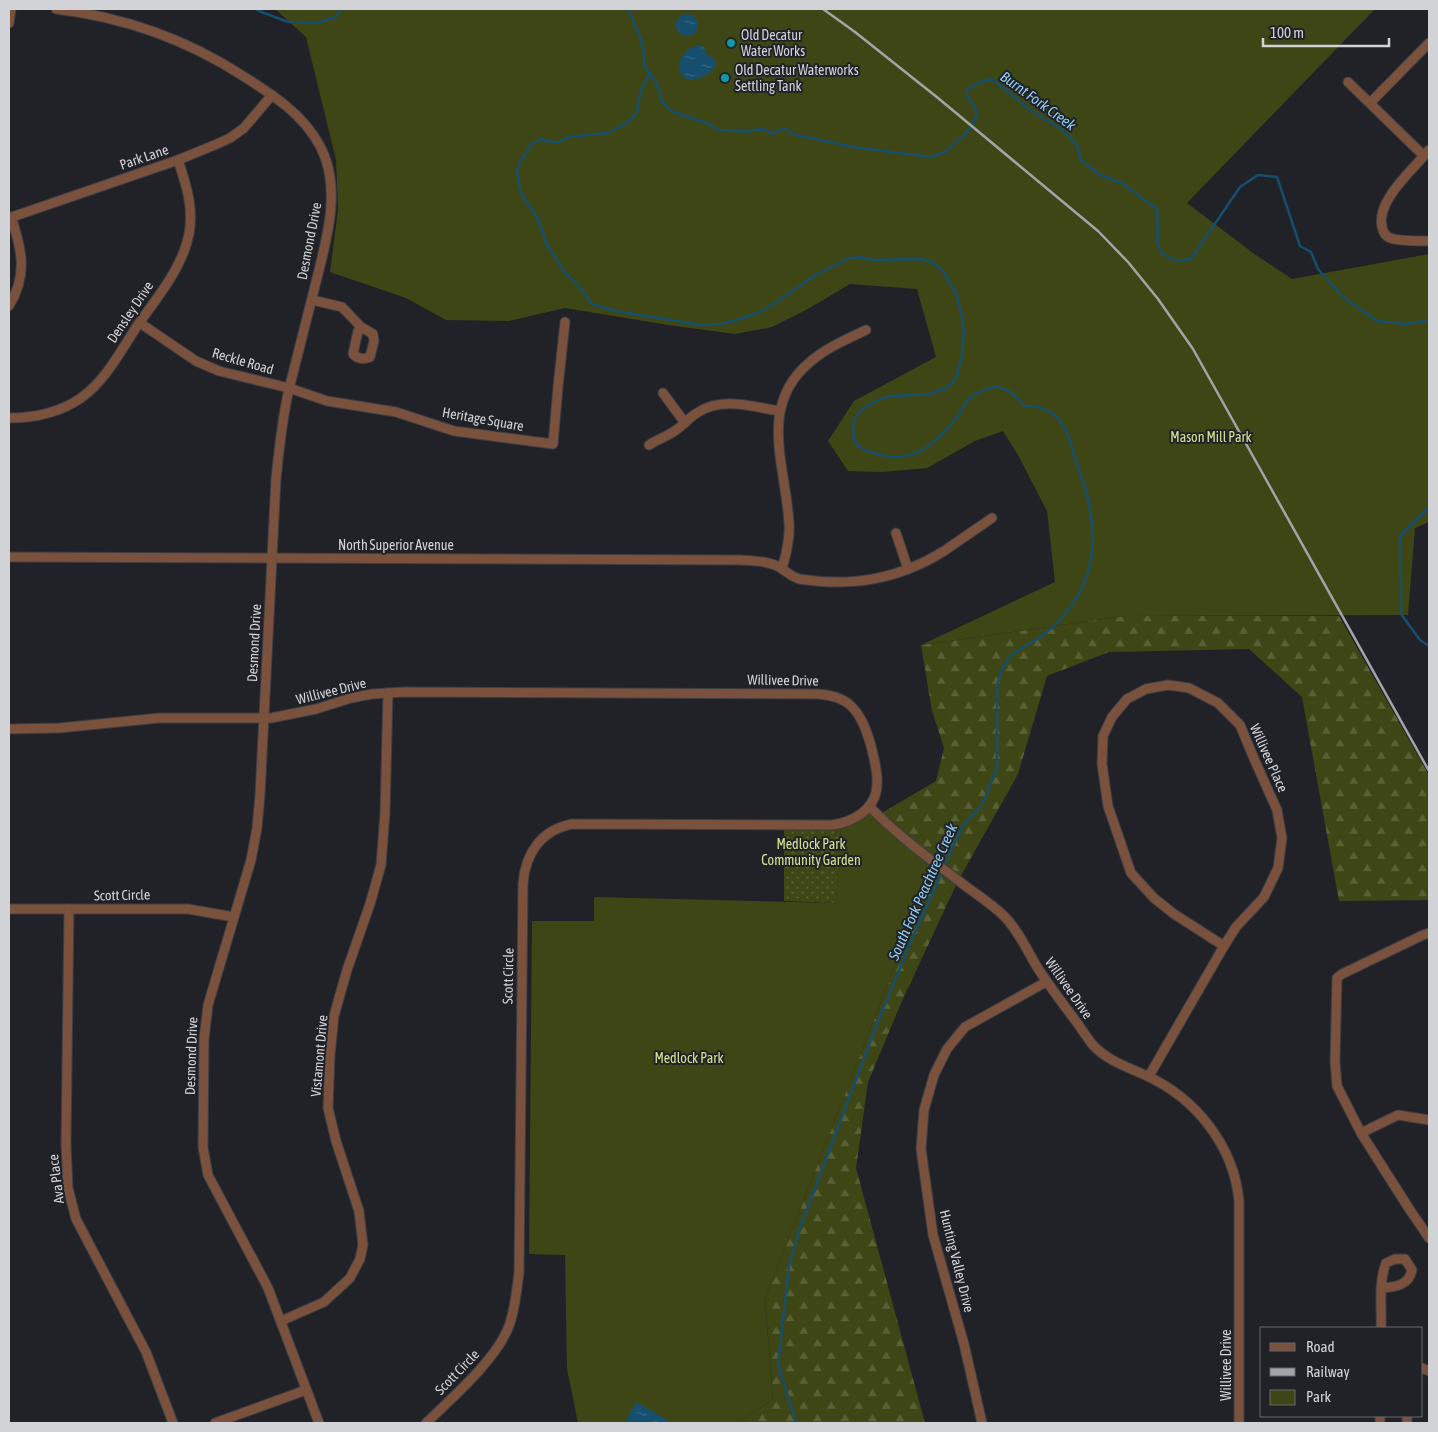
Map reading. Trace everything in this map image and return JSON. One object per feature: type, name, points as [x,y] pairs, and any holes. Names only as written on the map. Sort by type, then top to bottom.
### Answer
[{"type":"street","points":[[9,23],[11,9]]},
{"type":"street","name":"Desmond Drive","points":[[56,9],[101,16],[163,34],[226,65],[272,94],[307,125],[320,146],[329,172],[331,196],[328,226],[312,300],[289,388],[279,444],[257,828],[251,860],[211,994],[206,1019],[204,1039],[203,1147],[208,1175],[268,1288],[319,1423]]},
{"type":"street","points":[[1370,103],[1429,43]]},
{"type":"street","points":[[1348,82],[1427,153],[1392,193],[1383,210],[1381,224],[1383,234],[1390,238],[1429,241]]},
{"type":"street","name":"Park Lane","points":[[10,218],[178,160],[217,144],[238,132],[250,122],[272,94]]},
{"type":"street","name":"Densley Drive","points":[[9,418],[40,416],[62,408],[83,397],[108,370],[176,270],[188,242],[191,222],[186,182],[178,160]]},
{"type":"street","points":[[9,306],[19,283],[21,256],[18,240],[10,218]]},
{"type":"street","points":[[312,300],[342,307],[361,327]]},
{"type":"street","name":"Reckle Road","points":[[140,322],[189,356],[207,366],[234,375],[289,388]]},
{"type":"street","name":"Heritage Square","points":[[289,388],[327,401],[396,412],[454,431],[553,444],[565,322]]},
{"type":"street","points":[[782,568],[788,543],[789,523],[778,445],[780,411],[790,386],[809,362],[825,351],[866,330]]},
{"type":"street","points":[[663,393],[685,423]]},
{"type":"street","points":[[649,445],[672,433],[703,409],[716,405],[745,405],[780,411]]},
{"type":"street","name":"North Superior Avenue","points":[[9,557],[741,560],[764,562],[782,568],[787,574],[799,579],[858,582],[876,579],[923,563],[992,518]]},
{"type":"street","points":[[896,533],[908,569]]},
{"type":"street","name":"Willivee Place","points":[[1149,1076],[1236,927],[1264,897],[1278,868],[1282,838],[1277,810],[1240,725],[1218,703],[1189,688],[1168,685],[1146,689],[1127,699],[1112,717],[1103,736],[1102,764],[1108,806],[1131,873],[1154,898],[1174,914],[1224,946]]},
{"type":"street","name":"Willivee Drive","points":[[9,729],[59,728],[180,718],[264,718],[316,709],[351,698],[388,693],[818,694],[834,696],[851,706],[863,722],[868,735],[878,781],[875,796],[868,806],[924,854],[1004,916],[1046,982],[1093,1044],[1118,1063],[1149,1076],[1177,1093],[1192,1106],[1224,1148],[1238,1185],[1240,1223],[1239,1423]]},
{"type":"street","name":"Vistamont Drive","points":[[281,1321],[324,1302],[350,1278],[360,1259],[363,1245],[359,1211],[336,1141],[328,1108],[330,1055],[334,1016],[381,865],[385,813],[388,693]]},
{"type":"street","name":"Scott Circle","points":[[426,1423],[494,1353],[513,1316],[519,1272],[523,884],[526,866],[535,847],[551,832],[564,825],[572,824],[832,825],[850,820],[863,813],[868,806]]},
{"type":"street","name":"Scott Circle","points":[[9,909],[188,909],[234,917]]},
{"type":"street","name":"Ava Place","points":[[69,909],[66,1144],[68,1188],[76,1219],[146,1352],[173,1423]]},
{"type":"street","points":[[1429,933],[1337,978],[1336,1062],[1337,1086],[1361,1133],[1429,1238]]},
{"type":"street","name":"Hunting Valley Drive","points":[[982,1423],[964,1344],[933,1235],[921,1149],[924,1110],[934,1075],[942,1058],[965,1027],[1046,982]]},
{"type":"street","points":[[1361,1133],[1398,1115],[1429,1120]]},
{"type":"street","points":[[1381,1327],[1382,1288]]},
{"type":"street","points":[[215,1423],[306,1390]]},
{"type":"green space","name":"Mason Mill Park","points":[[275,9],[1375,9],[1187,203],[1253,253],[1292,279],[1429,254],[1429,522],[1415,528],[1408,615],[1124,616],[921,645],[1055,582],[1047,511],[1018,455],[1003,431],[975,441],[927,468],[882,472],[848,471],[828,441],[854,401],[936,357],[917,289],[850,284],[806,310],[772,327],[735,334],[565,308],[509,321],[446,320],[406,298],[330,272],[338,210],[336,160],[306,37]]},
{"type":"green space","points":[[1124,616],[1339,616],[1429,775],[1429,900],[1339,901],[1302,697],[1249,649],[1109,652],[1047,676],[1018,774],[958,881],[880,814],[936,781],[944,748],[932,711],[921,645]]},
{"type":"green space","name":"Medlock Park","points":[[869,806],[934,866],[765,1299],[773,1399],[737,1423],[578,1423],[567,1369],[565,1255],[529,1254],[532,921],[594,921],[594,897],[836,903],[841,823]]},
{"type":"green space","name":"Medlock Park Community Garden","points":[[841,823],[836,903],[784,901],[784,825]]},
{"type":"green space","points":[[934,866],[957,883],[902,1001],[868,1082],[856,1168],[925,1423],[737,1423],[773,1399],[765,1299]]},
{"type":"water","points":[[687,14],[695,17],[698,25],[695,33],[687,36],[679,33],[676,25],[679,17]]},
{"type":"water","points":[[699,45],[704,47],[707,55],[712,55],[716,65],[706,75],[690,80],[681,73],[679,67],[680,60],[690,49]]},
{"type":"water","points":[[637,1401],[669,1421],[668,1423],[634,1423],[626,1420]]},
{"type":"waterway","points":[[256,9],[288,22],[318,23],[335,17],[342,9]]},
{"type":"waterway","name":"Burnt Fork Creek","points":[[628,9],[641,39],[644,65],[657,84],[662,101],[671,111],[710,124],[718,130],[746,132],[764,129],[772,134],[783,128],[792,134],[853,147],[932,157],[947,151],[964,136],[975,120],[976,109],[966,95],[967,90],[980,82],[992,79],[1030,110],[1061,129],[1077,145],[1081,160],[1100,175],[1122,183],[1157,209],[1157,241],[1161,253],[1177,261],[1191,259],[1240,187],[1258,175],[1277,177],[1300,246],[1311,252],[1318,269],[1343,297],[1377,321],[1407,324],[1429,320]]},
{"type":"waterway","name":"South Fork Peachtree Creek","points":[[650,72],[640,93],[637,112],[629,121],[608,133],[576,136],[559,142],[541,139],[532,144],[521,160],[517,171],[519,186],[524,199],[537,217],[547,245],[564,271],[592,304],[616,311],[702,325],[722,324],[758,313],[814,276],[847,259],[859,257],[872,260],[922,259],[934,263],[943,271],[956,293],[964,330],[962,355],[956,379],[946,388],[930,394],[892,396],[880,399],[869,405],[859,412],[853,423],[854,441],[857,445],[869,452],[893,457],[915,453],[934,442],[943,434],[971,397],[996,386],[1011,392],[1024,406],[1042,408],[1055,415],[1068,436],[1086,493],[1092,520],[1093,539],[1087,575],[1071,607],[1040,637],[1014,653],[1003,668],[997,686],[997,768],[982,805],[962,827],[944,867]]},
{"type":"waterway","name":"Burnt Fork Creek","points":[[1429,507],[1400,536],[1401,614],[1420,640],[1429,646]]},
{"type":"waterway","name":"South Fork Peachtree Creek","points":[[796,1423],[778,1364],[789,1266],[800,1228],[874,1032],[908,948],[942,872]]},
{"type":"railway","points":[[823,9],[938,98],[1098,231],[1128,262],[1158,299],[1193,349],[1429,771]]},
{"type":"place","name":"Old Decatur Water Works","points":[[731,43]]},
{"type":"place","name":"Old Decatur Waterworks Settling Tank","points":[[725,78]]}]
